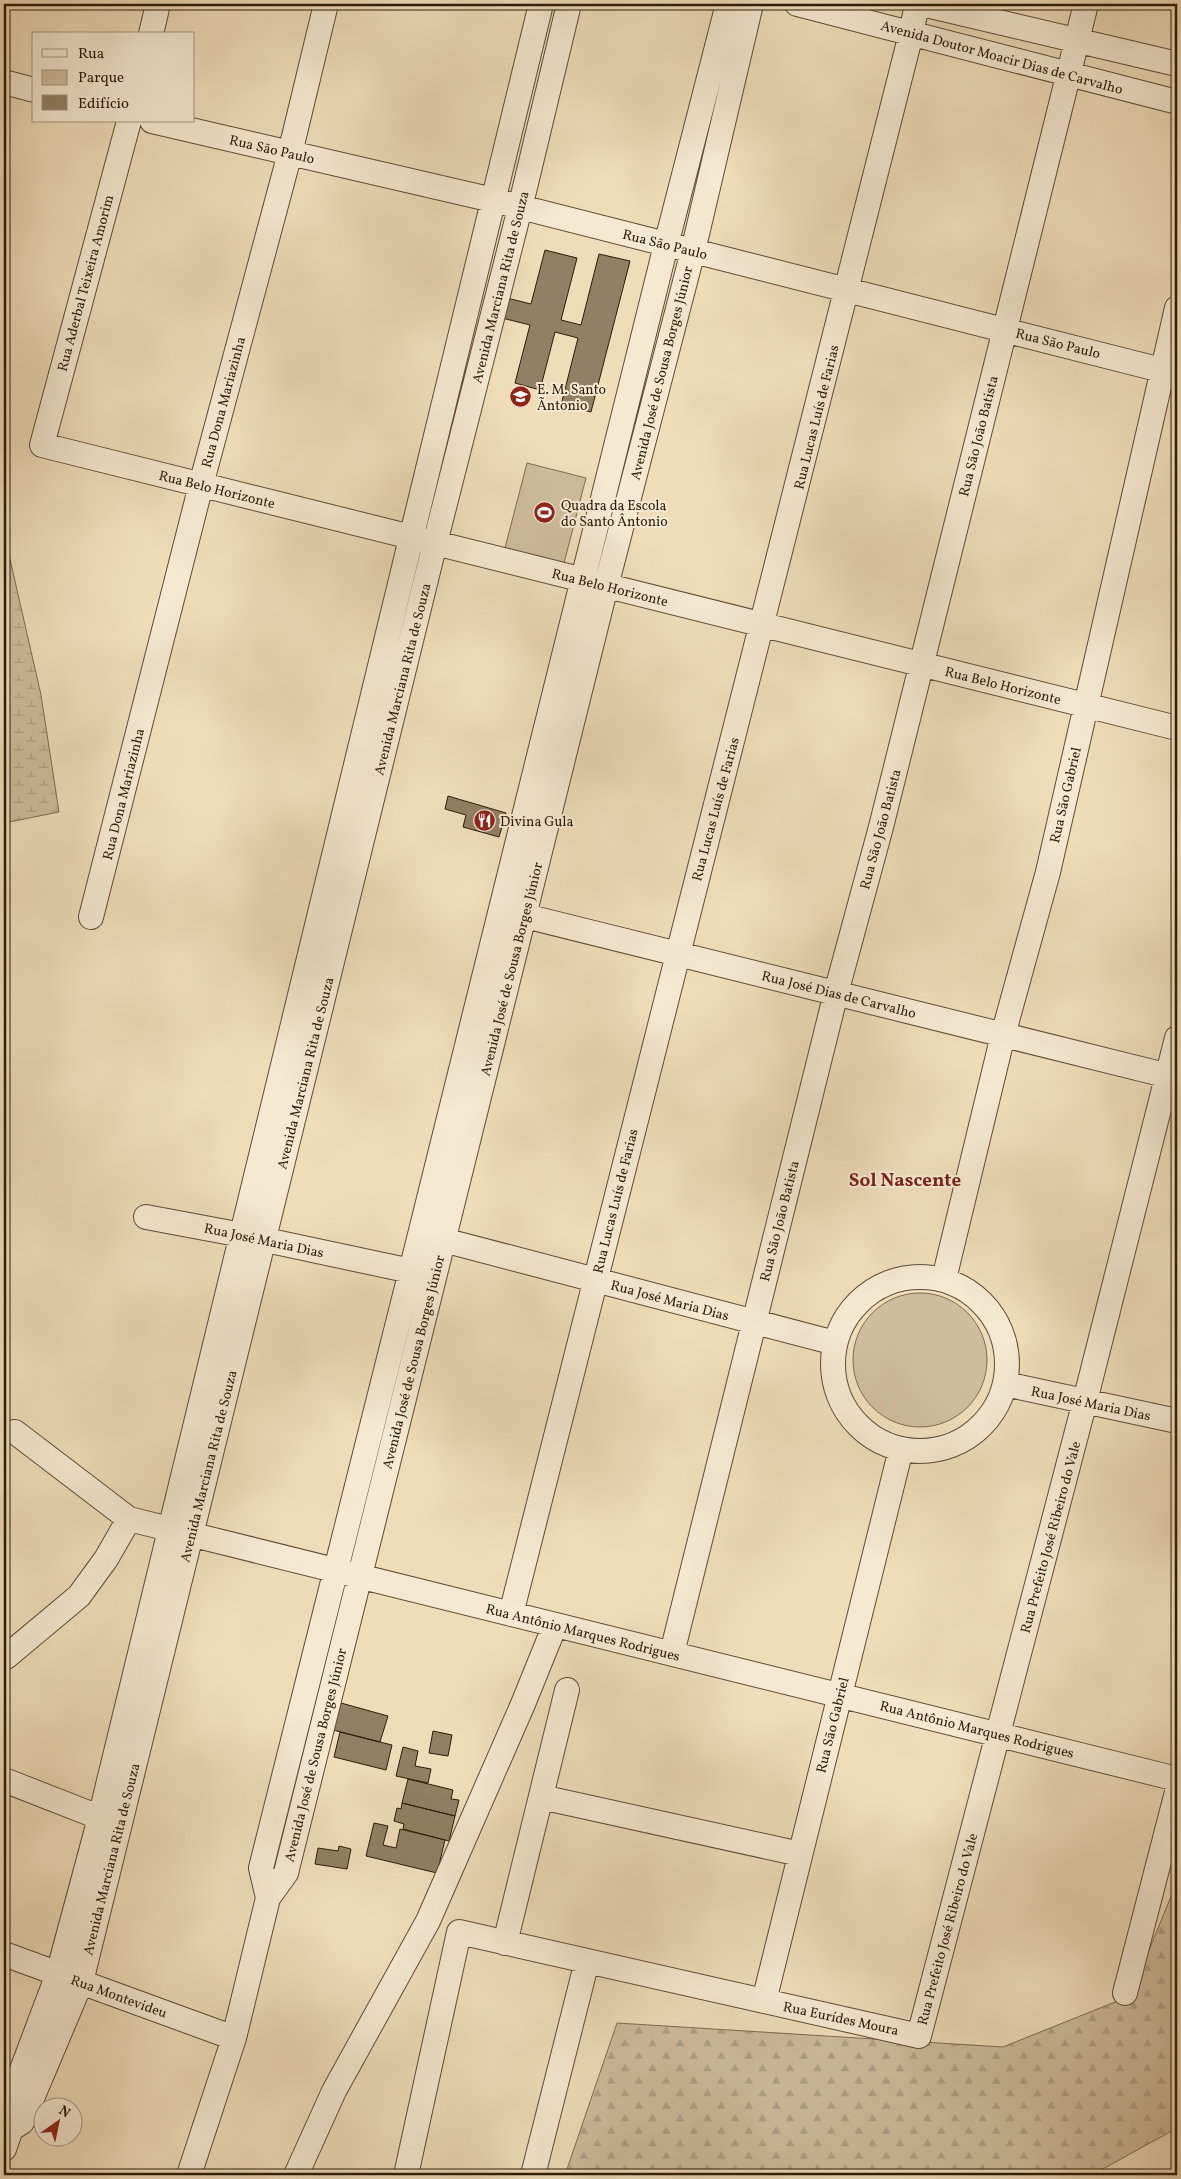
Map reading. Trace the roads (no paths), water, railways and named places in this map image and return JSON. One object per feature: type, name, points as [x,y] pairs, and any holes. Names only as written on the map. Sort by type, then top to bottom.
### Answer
[{"type":"street","points":[[151,32],[158,4]]},
{"type":"street","name":"Rua Dona Mariazinha","points":[[91,917],[201,485],[290,153],[326,4]]},
{"type":"street","name":"Avenida Marciana Rita de Souza","points":[[253,1237],[411,537],[541,4]]},
{"type":"street","name":"Avenida Marciana Rita de Souza","points":[[6,2135],[22,2122],[81,1982],[110,1822],[253,1237],[463,434],[569,4]]},
{"type":"street","name":"Avenida José de Sousa Borges Júnior","points":[[268,1898],[261,1868],[666,244],[728,4]]},
{"type":"street","name":"Avenida José de Sousa Borges Júnior","points":[[268,1898],[286,1873],[606,586],[693,251],[751,4]]},
{"type":"street","name":"Avenida Doutor Moacir Dias de Carvalho","points":[[797,4],[1177,102]]},
{"type":"street","name":"Rua Lucas Luís de Farias","points":[[511,1614],[677,954],[764,625],[917,4]]},
{"type":"street","points":[[922,4],[1177,64]]},
{"type":"street","name":"Rua São João Batista","points":[[672,1654],[836,993],[882,827],[1086,4]]},
{"type":"street","points":[[4,82],[32,89]]},
{"type":"street","name":"Rua Aderbal Teixeira Amorim","points":[[42,446],[129,122]]},
{"type":"street","name":"Rua São Paulo","points":[[156,122],[493,200],[847,292],[1170,372]]},
{"type":"street","name":"Rua São Gabriel","points":[[944,1280],[1003,1035],[1048,872],[1086,705],[1170,372],[1177,308]]},
{"type":"street","points":[[437,430],[463,434]]},
{"type":"street","name":"Rua Belo Horizonte","points":[[42,446],[1177,728]]},
{"type":"street","name":"Rua José Dias de Carvalho","points":[[500,910],[1173,1077]]},
{"type":"street","name":"Rua Prefeito José Ribeiro do Vale","points":[[919,2036],[1085,1402],[1173,1077],[1177,1038]]},
{"type":"street","name":"Rua José Maria Dias","points":[[146,1217],[253,1237],[411,1271]]},
{"type":"street","name":"Rua José Maria Dias","points":[[419,1234],[835,1343]]},
{"type":"street","points":[[916,1276],[944,1280],[968,1291],[988,1308],[1001,1332],[1007,1358],[1005,1384],[995,1409],[978,1430],[970,1435],[954,1444],[928,1451],[901,1449],[875,1439],[854,1421],[839,1397],[832,1370],[835,1343],[845,1317],[864,1296],[880,1286],[888,1282],[916,1276]]},
{"type":"street","name":"Rua José Maria Dias","points":[[1005,1384],[1177,1422]]},
{"type":"street","name":"Rua Antônio Marques Rodrigues","points":[[14,1432],[129,1519],[1177,1779]]},
{"type":"street","name":"Rua São Gabriel","points":[[764,2001],[901,1449]]},
{"type":"street","points":[[6,1657],[79,1596],[106,1559],[129,1519]]},
{"type":"street","points":[[296,2175],[334,2091],[428,1921],[523,1704],[555,1625]]},
{"type":"street","points":[[505,1943],[567,1690]]},
{"type":"street","points":[[4,1780],[110,1822]]},
{"type":"street","points":[[1125,1993],[1177,1792]]},
{"type":"street","points":[[541,1797],[800,1854]]},
{"type":"street","name":"Avenida Marciana Rita de Souza","points":[[6,2135],[6,2112],[58,1974],[110,1822]]},
{"type":"street","points":[[189,2175],[234,2038],[268,1898]]},
{"type":"street","name":"Rua Eurídes Moura","points":[[406,2175],[459,1932],[919,2036]]},
{"type":"street","name":"Rua Montevideu","points":[[4,1954],[234,2038]]},
{"type":"street","points":[[533,2175],[587,1961]]},
{"type":"place","name":"E. M. Santo Ãntonio","points":[[521,397]]},
{"type":"place","name":"Quadra da Escola do Santo Ântonio","points":[[545,513]]},
{"type":"place","name":"Divina Gula","points":[[484,821]]},
{"type":"district","name":"Sol Nascente","points":[[905,1179]]}]
